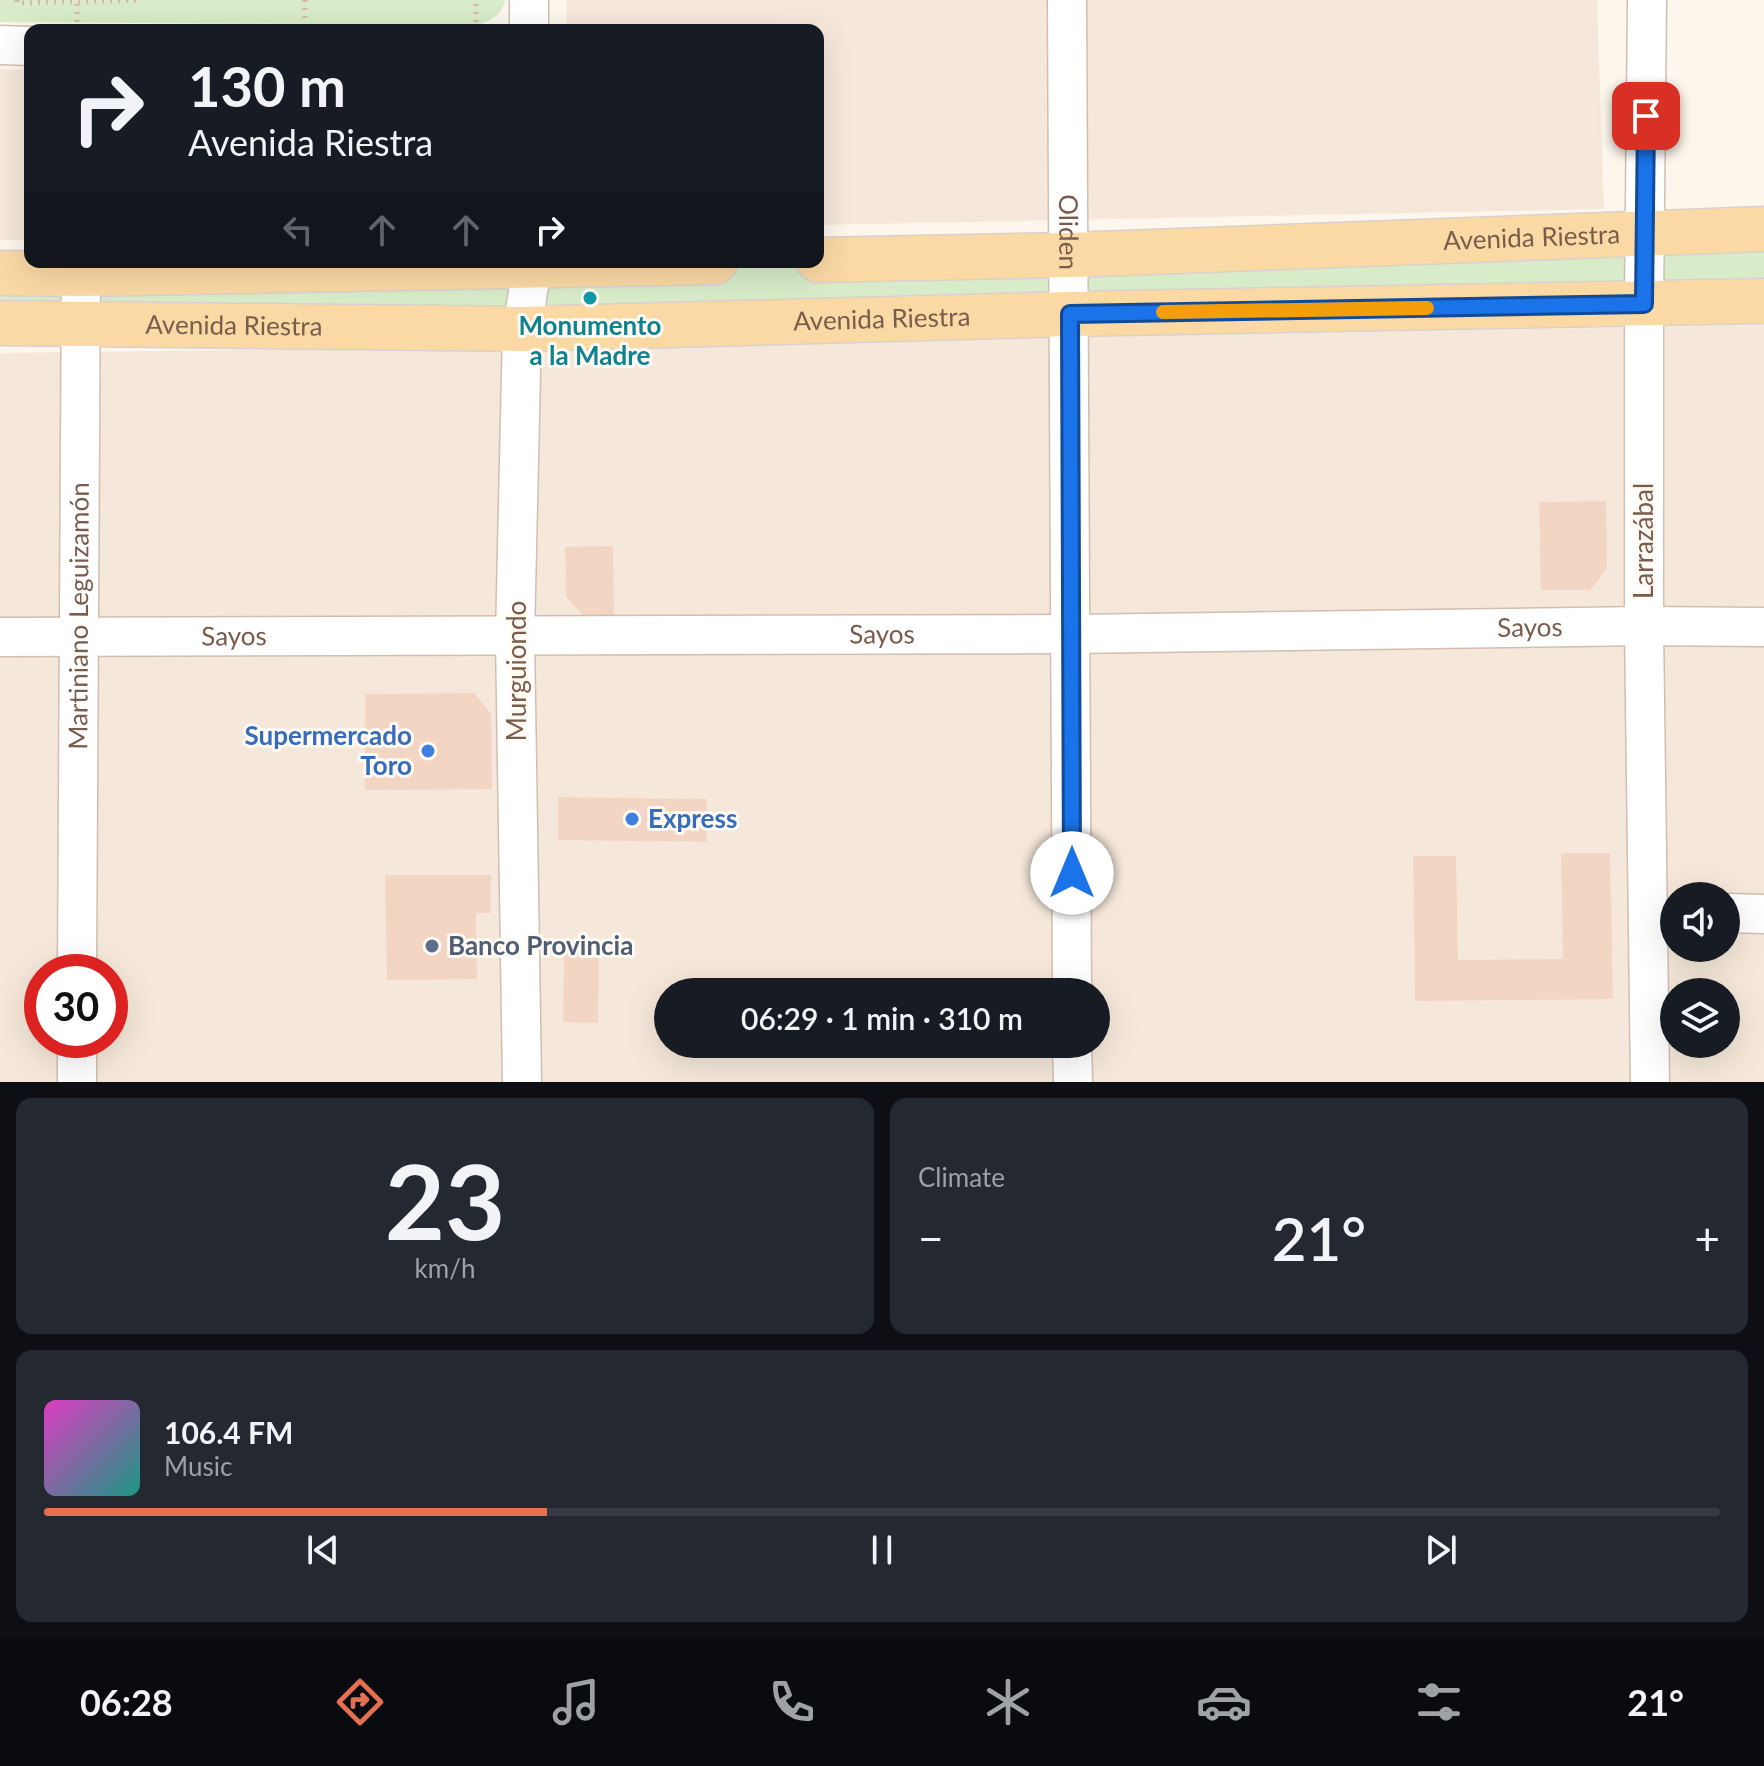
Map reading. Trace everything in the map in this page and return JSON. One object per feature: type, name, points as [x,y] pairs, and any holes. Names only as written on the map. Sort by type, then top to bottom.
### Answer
[{"type":"main road","name":"Avenida Riestra","points":[[824,260],[1070,255],[1764,229]]},
{"type":"main road","name":"Avenida Riestra","points":[[0,273],[81,268]]},
{"type":"main road","name":"Avenida Riestra","points":[[0,323],[522,329],[1070,314],[1764,301]]},
{"type":"street","points":[[529,0],[529,24]]},
{"type":"street","name":"Oliden","points":[[1067,0],[1072,978]]},
{"type":"street","name":"Larrazábal","points":[[1647,0],[1644,626],[1660,882]]},
{"type":"street","points":[[0,45],[24,46]]},
{"type":"street","name":"Martiniano Leguizamón","points":[[77,954],[81,268]]},
{"type":"street","name":"Murguiondo","points":[[522,1082],[515,636],[522,329],[532,268]]},
{"type":"street","name":"Sayos","points":[[0,637],[1072,634],[1764,627]]},
{"type":"street","points":[[1740,913],[1764,914]]},
{"type":"street","name":"Larrazábal","points":[[1650,1082],[1660,940]]},
{"type":"street","points":[[77,1058],[77,1082]]},
{"type":"street","points":[[1072,1058],[1073,1082]]},
{"type":"path","points":[[17,0],[17,3],[140,0]]},
{"type":"path","points":[[305,0],[305,24]]},
{"type":"path","points":[[476,0],[476,24]]},
{"type":"path","points":[[77,1],[77,24]]},
{"type":"shaded area","points":[[567,0],[1597,0],[1604,209],[824,225],[824,24],[566,24]]},
{"type":"shaded area","points":[[0,69],[24,70],[24,240],[0,240]]},
{"type":"shaded area","points":[[1764,325],[1764,1082],[0,1082],[0,353]]},
{"type":"green space","points":[[0,0],[505,0],[501,11],[493,18],[478,24],[0,22]]},
{"type":"green space","points":[[1764,229],[1764,301],[0,323],[0,273],[372,268],[824,268],[824,262]]},
{"type":"building","points":[[1606,501],[1607,568],[1590,590],[1541,590],[1539,502]]},
{"type":"building","points":[[613,546],[614,615],[584,616],[566,597],[565,547]]},
{"type":"building","name":"Supermercado Toro","points":[[474,693],[491,714],[492,789],[365,790],[365,694]]},
{"type":"building","name":"Express","points":[[558,797],[707,799],[707,842],[558,840]]},
{"type":"building","points":[[1561,853],[1610,853],[1613,999],[1415,1001],[1413,856],[1456,856],[1458,960],[1563,959]]},
{"type":"building","points":[[385,875],[491,875],[491,913],[476,913],[477,979],[387,980]]},
{"type":"building","points":[[564,950],[599,951],[598,1023],[563,1022]]},
{"type":"slow traffic","points":[[1163,312],[1427,308]]},
{"type":"place","name":"Monumento a la Madre","points":[[590,298]]},
{"type":"place","name":"Supermercado Toro","points":[[428,751]]},
{"type":"place","name":"Express","points":[[632,819]]},
{"type":"place","name":"Banco Provincia","points":[[432,946]]},
{"type":"route","points":[[1072,873],[1070,314],[1644,304],[1646,116]]}]
